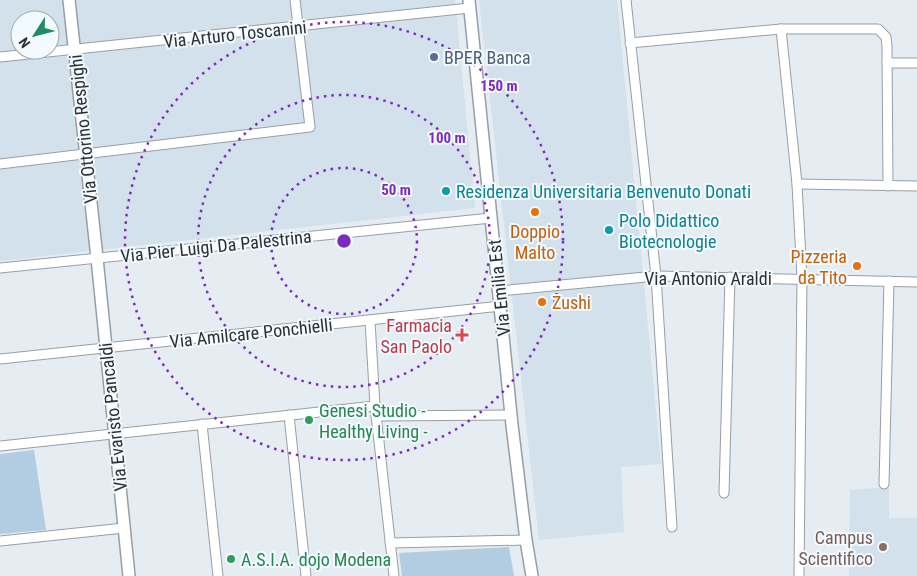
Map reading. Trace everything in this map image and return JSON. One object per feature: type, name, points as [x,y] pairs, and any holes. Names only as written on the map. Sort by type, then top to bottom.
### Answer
[{"type":"street","name":"Via Ottorino Respighi","points":[[69,0],[97,258]]},
{"type":"street","points":[[0,164],[310,127],[295,0]]},
{"type":"street","points":[[626,0],[656,276],[672,527]]},
{"type":"street","name":"Via Arturo Toscanini","points":[[0,57],[297,27],[469,4]]},
{"type":"street","name":"Via Emilia Est","points":[[469,4],[511,416],[532,576]]},
{"type":"street","points":[[630,43],[781,29],[878,29],[886,37],[888,186]]},
{"type":"street","points":[[781,29],[797,184],[802,278],[799,576]]},
{"type":"street","points":[[887,63],[917,63]]},
{"type":"street","points":[[797,184],[917,186]]},
{"type":"street","name":"Via Pier Luigi Da Palestrina","points":[[0,268],[491,218]]},
{"type":"street","name":"Via Evaristo Pancaldi","points":[[97,258],[129,576]]},
{"type":"street","name":"Via Antonio Araldi","points":[[499,291],[656,276],[917,282]]},
{"type":"street","points":[[724,493],[730,277]]},
{"type":"street","points":[[884,484],[890,281]]},
{"type":"street","name":"Via Amilcare Ponchielli","points":[[0,359],[501,306]]},
{"type":"street","points":[[370,321],[376,416],[394,576]]},
{"type":"street","points":[[0,446],[376,406]]},
{"type":"street","points":[[290,415],[306,576]]},
{"type":"street","points":[[376,416],[511,416]]},
{"type":"street","points":[[202,424],[218,576]]},
{"type":"street","points":[[0,541],[124,528]]},
{"type":"street","points":[[390,543],[526,540]]},
{"type":"shaded area","points":[[0,0],[455,0],[475,208],[0,261]]},
{"type":"shaded area","points":[[479,0],[617,0],[661,464],[621,467],[624,532],[539,540]]},
{"type":"shaded area","points":[[34,450],[46,530],[0,534],[0,454]]},
{"type":"shaded area","name":"Campus Scientifico","points":[[889,487],[889,518],[917,518],[917,576],[849,576],[850,490]]},
{"type":"shaded area","points":[[509,547],[514,576],[402,576],[399,553]]},
{"type":"place","name":"BPER Banca","points":[[434,57]]},
{"type":"place","name":"Residenza Universitaria Benvenuto Donati","points":[[446,191]]},
{"type":"place","name":"Doppio Malto","points":[[535,212]]},
{"type":"place","name":"Polo Didattico Biotecnologie","points":[[609,230]]},
{"type":"place","name":"Pizzeria da Tito","points":[[857,266]]},
{"type":"place","name":"Zushi","points":[[542,302]]},
{"type":"place","name":"Farmacia San Paolo","points":[[462,335]]},
{"type":"place","name":"Genesi Studio - Healthy Living -","points":[[309,420]]},
{"type":"place","name":"Campus Scientifico","points":[[883,547]]},
{"type":"place","name":"A.S.I.A. dojo Modena","points":[[231,559]]}]
